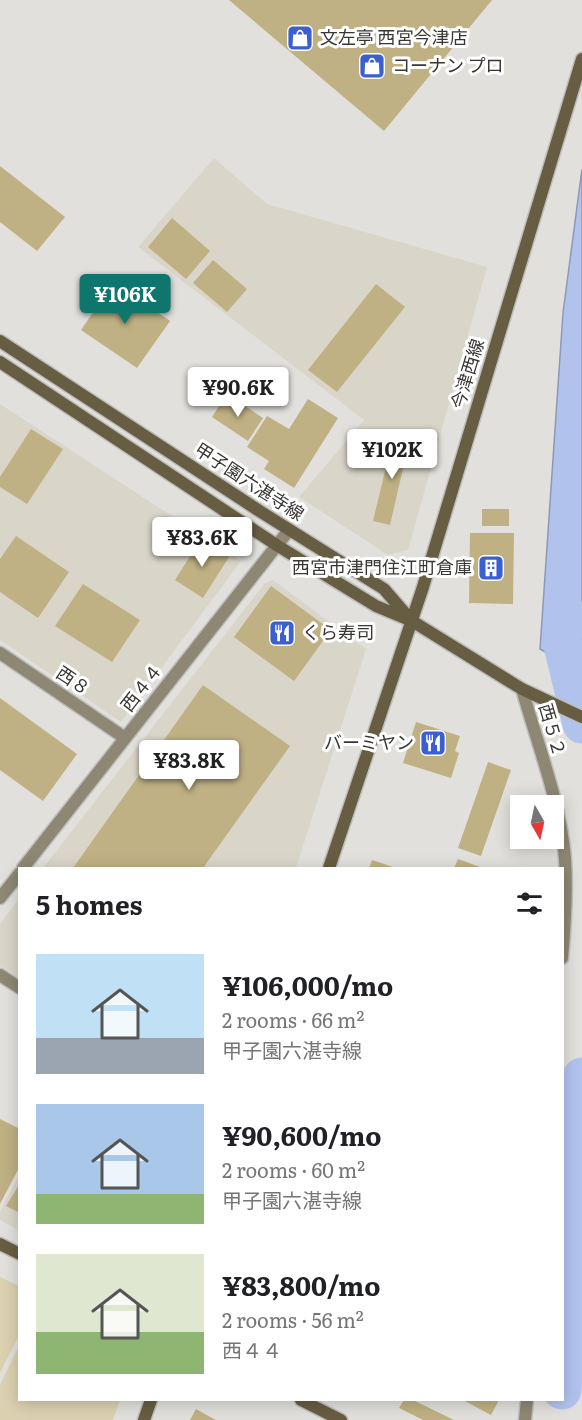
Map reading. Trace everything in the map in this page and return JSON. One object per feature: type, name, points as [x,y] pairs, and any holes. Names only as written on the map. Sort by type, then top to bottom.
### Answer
[{"type":"main road","name":"今津西線","points":[[329,867],[412,621],[582,59]]},
{"type":"main road","name":"甲子園六湛寺線","points":[[0,341],[289,530],[384,588],[412,621]]},
{"type":"main road","name":"甲子園六湛寺線","points":[[0,362],[278,546],[376,606],[412,621],[533,695],[582,717]]},
{"type":"main road","points":[[0,1244],[18,1253]]},
{"type":"main road","points":[[144,1420],[151,1401]]},
{"type":"main road","points":[[303,1401],[339,1420]]},
{"type":"street","name":"西４４","points":[[24,867],[289,530]]},
{"type":"street","name":"西８","points":[[0,653],[125,738]]},
{"type":"street","name":"西５２","points":[[522,689],[553,798],[565,856],[564,936]]},
{"type":"street","points":[[0,898],[18,876]]},
{"type":"street","points":[[0,975],[18,987]]},
{"type":"street","points":[[525,1420],[527,1401]]},
{"type":"shaded area","points":[[214,158],[267,204],[487,267],[408,550],[388,555],[299,497],[364,420],[138,247]]},
{"type":"shaded area","points":[[0,404],[241,561],[121,722],[0,640]]},
{"type":"shaded area","points":[[273,580],[366,649],[296,867],[44,867],[265,583]]},
{"type":"shaded area","points":[[18,900],[18,977],[0,965],[0,924]]},
{"type":"shaded area","points":[[18,1177],[18,1229],[0,1220],[0,1211]]},
{"type":"shaded area","points":[[0,1277],[18,1286],[18,1337],[0,1373]]},
{"type":"shaded area","points":[[18,1348],[18,1401],[120,1401],[113,1420],[0,1420],[0,1385]]},
{"type":"water","points":[[582,169],[582,672],[540,649],[563,313]]},
{"type":"building","name":"コーナン プロ","points":[[229,0],[492,0],[384,131]]},
{"type":"building","points":[[0,166],[65,217],[37,251],[0,222]]},
{"type":"building","points":[[172,218],[210,251],[186,279],[148,247]]},
{"type":"building","points":[[213,260],[247,289],[227,312],[193,283]]},
{"type":"building","points":[[114,282],[170,321],[137,368],[81,330]]},
{"type":"building","points":[[376,284],[405,307],[337,392],[308,370]]},
{"type":"building","points":[[227,394],[263,418],[248,441],[212,417]]},
{"type":"building","points":[[308,399],[338,418],[294,488],[264,469],[269,461],[247,447],[267,416],[289,429]]},
{"type":"building","points":[[31,429],[63,449],[27,504],[0,487],[0,477]]},
{"type":"building","points":[[394,434],[410,438],[390,525],[373,521]]},
{"type":"building","points":[[482,509],[509,509],[509,526],[482,526]]},
{"type":"building","name":"西宮市津門住江町倉庫","points":[[470,533],[514,533],[513,604],[469,603]]},
{"type":"building","points":[[16,536],[69,572],[38,618],[0,592],[0,559]]},
{"type":"building","points":[[201,539],[229,557],[203,598],[175,580]]},
{"type":"building","points":[[83,584],[140,620],[112,662],[55,626]]},
{"type":"building","name":"くら寿司","points":[[271,586],[331,630],[294,681],[234,637]]},
{"type":"building","points":[[203,685],[290,746],[204,867],[74,867]]},
{"type":"building","points":[[0,698],[77,754],[43,801],[0,770]]},
{"type":"building","name":"バーミヤン","points":[[416,722],[460,736],[455,751],[459,753],[451,778],[403,763]]},
{"type":"building","points":[[488,762],[511,770],[481,856],[458,848]]},
{"type":"building","points":[[458,859],[480,867],[454,867]]},
{"type":"building","points":[[372,860],[393,867],[369,867]]},
{"type":"building","points":[[0,1119],[18,1128],[18,1170],[0,1204]]},
{"type":"building","points":[[18,1186],[18,1212],[6,1206]]},
{"type":"building","points":[[403,1401],[415,1401],[454,1420],[423,1420],[399,1408]]},
{"type":"building","points":[[465,1401],[498,1401],[491,1415]]},
{"type":"building","points":[[196,1409],[216,1420],[190,1420]]},
{"type":"waterway","points":[[565,612],[562,641],[582,724]]},
{"type":"waterway","points":[[564,1359],[582,1077]]},
{"type":"place","name":"文左亭 西宮今津店","points":[[300,38]]},
{"type":"place","name":"コーナン プロ","points":[[372,66]]},
{"type":"place","name":"西宮市津門住江町倉庫","points":[[491,568]]},
{"type":"place","name":"くら寿司","points":[[282,633]]},
{"type":"place","name":"バーミヤン","points":[[433,743]]}]
